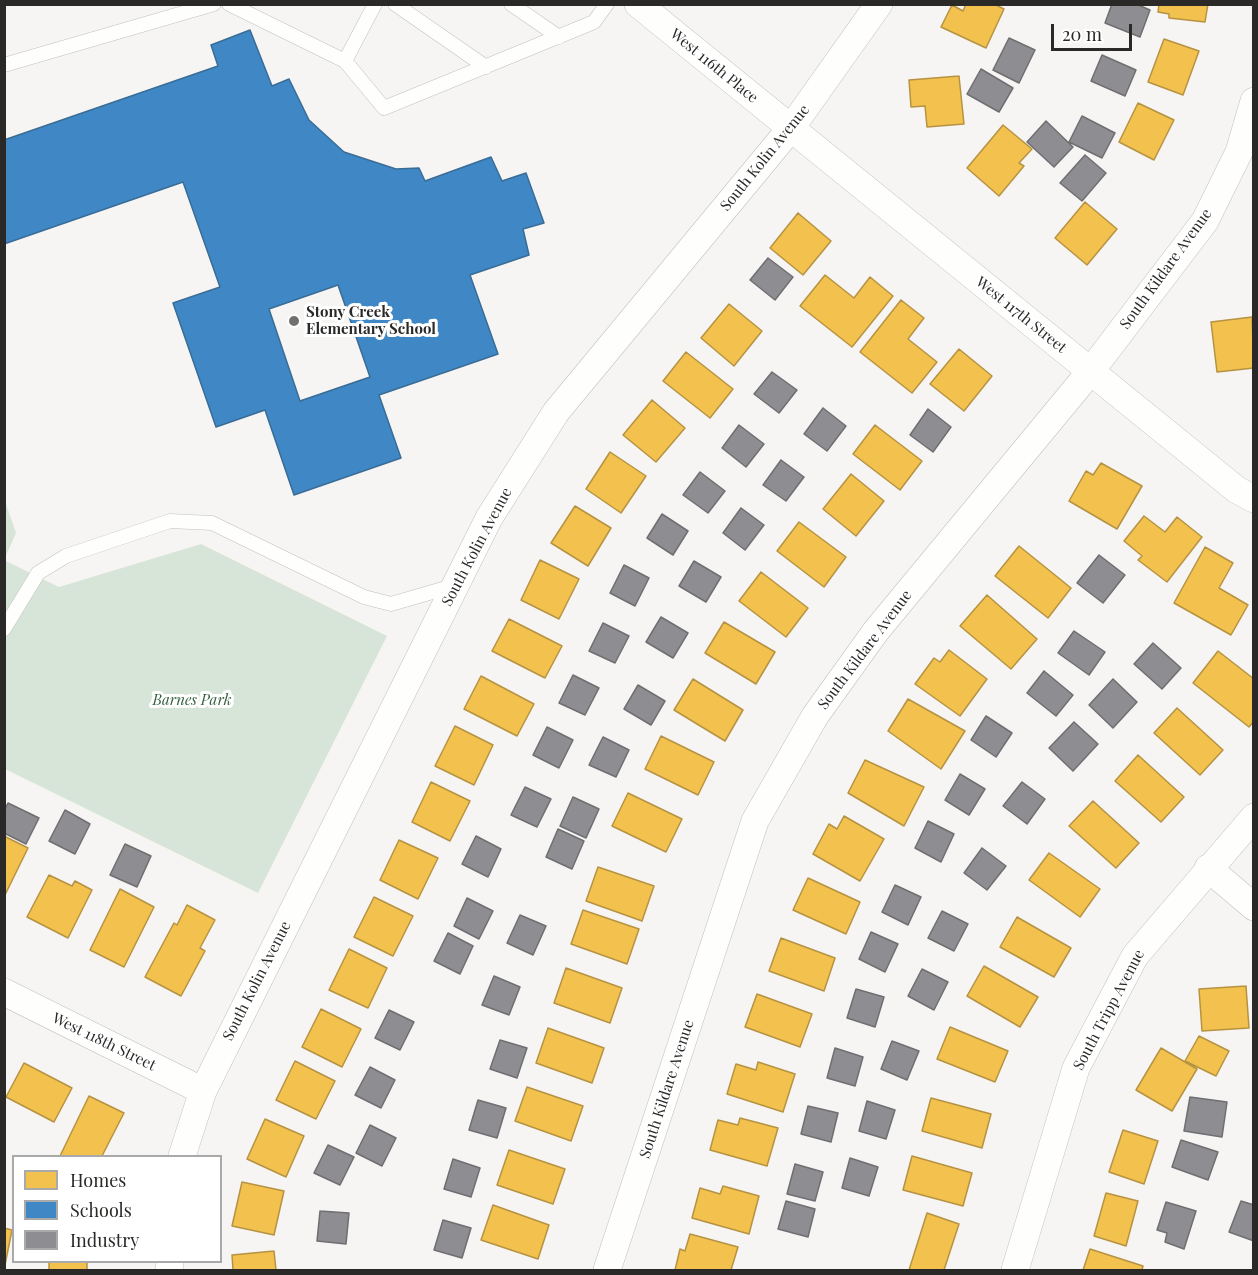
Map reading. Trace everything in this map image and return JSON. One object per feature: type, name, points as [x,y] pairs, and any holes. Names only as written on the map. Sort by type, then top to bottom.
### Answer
[{"type":"street","name":"West 116th Place","points":[[638,4],[791,128]]},
{"type":"street","name":"South Kolin Avenue","points":[[182,1155],[203,1091],[489,518],[556,412],[791,128],[879,4]]},
{"type":"street","name":"South Kildare Avenue","points":[[607,1270],[755,821],[815,716],[876,631],[1090,372],[1204,221],[1239,152],[1254,101]]},
{"type":"street","name":"West 117th Street","points":[[791,128],[1237,490],[1254,499]]},
{"type":"street","name":"South Tripp Avenue","points":[[1015,1270],[1076,1068],[1135,956],[1254,817]]},
{"type":"street","points":[[1208,868],[1254,907]]},
{"type":"street","name":"West 118th Street","points":[[4,992],[203,1091]]},
{"type":"lane","points":[[4,65],[214,4]]},
{"type":"lane","points":[[229,4],[345,61],[384,108],[594,22],[607,4]]},
{"type":"lane","points":[[345,61],[375,4]]},
{"type":"lane","points":[[395,4],[486,67]]},
{"type":"lane","points":[[511,4],[559,37]]},
{"type":"lane","points":[[4,629],[38,573],[66,556],[170,521],[212,523],[364,597],[391,603],[455,586]]},
{"type":"green space","points":[[4,498],[16,533],[5,558],[4,558]]},
{"type":"green space","name":"Barnes Park","points":[[201,544],[387,636],[258,893],[5,769],[4,560],[59,587]]},
{"type":"building: Homes","points":[[966,4],[994,4],[1004,9],[986,48],[941,27],[952,5],[963,11]]},
{"type":"building: Homes","points":[[1159,4],[1208,4],[1205,22],[1169,18],[1169,14],[1158,12]]},
{"type":"building: Homes","points":[[1164,39],[1199,51],[1183,95],[1148,82]]},
{"type":"building: Homes","points":[[959,76],[964,124],[927,127],[925,106],[911,107],[909,80]]},
{"type":"building: Homes","points":[[1138,103],[1174,120],[1154,160],[1119,142]]},
{"type":"building: Homes","points":[[1003,125],[1032,149],[1019,163],[1024,166],[999,196],[967,168]]},
{"type":"building: Homes","points":[[1085,202],[1117,229],[1087,265],[1055,238]]},
{"type":"building: Homes","points":[[798,213],[831,241],[803,275],[770,248]]},
{"type":"building: Homes","points":[[825,275],[854,298],[870,277],[893,296],[852,347],[800,306]]},
{"type":"building: Homes","points":[[901,300],[924,318],[908,339],[937,362],[912,393],[860,352]]},
{"type":"building: Homes","points":[[729,304],[762,331],[734,366],[701,338]]},
{"type":"building: Homes","points":[[1252,317],[1254,368],[1217,372],[1211,322]]},
{"type":"building: Homes","points":[[959,349],[992,376],[964,411],[930,384]]},
{"type":"building: Homes","points":[[686,352],[733,389],[710,418],[663,381]]},
{"type":"building: Homes","points":[[652,400],[685,428],[656,462],[623,435]]},
{"type":"building: Homes","points":[[875,425],[922,461],[900,490],[853,454]]},
{"type":"building: Homes","points":[[610,452],[646,476],[621,513],[586,489]]},
{"type":"building: Homes","points":[[1101,463],[1142,486],[1117,529],[1069,501],[1086,471],[1093,475]]},
{"type":"building: Homes","points":[[851,474],[884,501],[856,536],[823,509]]},
{"type":"building: Homes","points":[[575,506],[611,528],[588,566],[551,543]]},
{"type":"building: Homes","points":[[1144,516],[1165,532],[1177,517],[1202,537],[1167,582],[1138,560],[1142,556],[1124,541]]},
{"type":"building: Homes","points":[[799,522],[846,557],[824,587],[777,551]]},
{"type":"building: Homes","points":[[1019,546],[1071,588],[1048,618],[995,576]]},
{"type":"building: Homes","points":[[1205,547],[1233,563],[1219,588],[1248,605],[1231,635],[1174,603]]},
{"type":"building: Homes","points":[[540,560],[579,579],[559,619],[521,600]]},
{"type":"building: Homes","points":[[761,572],[808,608],[786,637],[739,601]]},
{"type":"building: Homes","points":[[987,595],[1037,639],[1011,669],[960,626]]},
{"type":"building: Homes","points":[[509,619],[562,646],[545,678],[492,651]]},
{"type":"building: Homes","points":[[724,622],[775,652],[756,684],[705,653]]},
{"type":"building: Homes","points":[[949,650],[987,679],[960,716],[915,684],[934,658],[940,662]]},
{"type":"building: Homes","points":[[1218,651],[1254,679],[1254,721],[1249,727],[1193,683]]},
{"type":"building: Homes","points":[[481,676],[534,704],[517,736],[464,709]]},
{"type":"building: Homes","points":[[693,679],[743,710],[725,741],[674,710]]},
{"type":"building: Homes","points":[[908,699],[965,731],[941,769],[888,731]]},
{"type":"building: Homes","points":[[1177,708],[1223,750],[1200,775],[1154,733]]},
{"type":"building: Homes","points":[[455,726],[493,745],[474,785],[435,766]]},
{"type":"building: Homes","points":[[661,736],[714,762],[698,795],[645,769]]},
{"type":"building: Homes","points":[[1138,755],[1184,797],[1161,822],[1115,781]]},
{"type":"building: Homes","points":[[865,760],[924,787],[904,826],[848,793]]},
{"type":"building: Homes","points":[[431,782],[470,801],[450,841],[412,822]]},
{"type":"building: Homes","points":[[628,793],[682,819],[666,852],[612,826]]},
{"type":"building: Homes","points":[[1093,801],[1139,843],[1116,868],[1069,826]]},
{"type":"building: Homes","points":[[844,816],[884,839],[860,881],[813,854],[829,824],[837,829]]},
{"type":"building: Homes","points":[[4,836],[28,848],[4,897]]},
{"type":"building: Homes","points":[[399,840],[438,858],[418,899],[380,880]]},
{"type":"building: Homes","points":[[1049,853],[1100,889],[1080,917],[1029,880]]},
{"type":"building: Homes","points":[[598,867],[654,886],[642,921],[586,901]]},
{"type":"building: Homes","points":[[49,875],[72,886],[75,881],[92,890],[68,938],[27,917]]},
{"type":"building: Homes","points":[[808,878],[860,902],[846,934],[793,910]]},
{"type":"building: Homes","points":[[120,889],[154,907],[124,967],[90,950]]},
{"type":"building: Homes","points":[[374,897],[413,916],[393,956],[354,937]]},
{"type":"building: Homes","points":[[187,905],[215,920],[200,948],[205,951],[181,996],[145,977],[174,923],[177,925]]},
{"type":"building: Homes","points":[[583,910],[639,929],[627,964],[571,944]]},
{"type":"building: Homes","points":[[1017,917],[1071,948],[1054,977],[1000,947]]},
{"type":"building: Homes","points":[[781,938],[835,958],[824,991],[769,971]]},
{"type":"building: Homes","points":[[349,949],[387,968],[368,1008],[329,990]]},
{"type":"building: Homes","points":[[984,966],[1038,997],[1020,1027],[967,996]]},
{"type":"building: Homes","points":[[566,968],[622,988],[610,1023],[554,1003]]},
{"type":"building: Homes","points":[[1246,986],[1249,1028],[1202,1031],[1199,989]]},
{"type":"building: Homes","points":[[757,994],[812,1014],[800,1047],[745,1027]]},
{"type":"building: Homes","points":[[321,1009],[361,1029],[342,1067],[302,1047]]},
{"type":"building: Homes","points":[[950,1027],[1008,1051],[995,1082],[937,1059]]},
{"type":"building: Homes","points":[[548,1028],[604,1048],[592,1083],[536,1063]]},
{"type":"building: Homes","points":[[1199,1036],[1229,1051],[1216,1076],[1185,1061]]},
{"type":"building: Homes","points":[[1161,1048],[1197,1069],[1172,1111],[1136,1090]]},
{"type":"building: Homes","points":[[295,1061],[335,1081],[316,1119],[276,1100]]},
{"type":"building: Homes","points":[[758,1062],[795,1074],[783,1112],[727,1094],[736,1064],[756,1070]]},
{"type":"building: Homes","points":[[24,1063],[72,1088],[54,1122],[6,1097]]},
{"type":"building: Homes","points":[[527,1087],[583,1106],[571,1141],[515,1121]]},
{"type":"building: Homes","points":[[89,1096],[124,1113],[103,1155],[60,1155]]},
{"type":"building: Homes","points":[[931,1098],[991,1114],[982,1148],[922,1131]]},
{"type":"building: Homes","points":[[740,1118],[778,1128],[767,1166],[710,1150],[718,1120],[738,1125]]},
{"type":"building: Homes","points":[[265,1119],[304,1136],[286,1177],[247,1159]]},
{"type":"building: Homes","points":[[1123,1130],[1158,1141],[1144,1184],[1109,1172]]},
{"type":"building: Homes","points":[[509,1150],[565,1169],[553,1204],[497,1185]]},
{"type":"building: Homes","points":[[912,1156],[972,1173],[963,1206],[903,1190]]},
{"type":"building: Homes","points":[[242,1182],[284,1191],[274,1235],[232,1226]]},
{"type":"building: Homes","points":[[723,1186],[759,1196],[749,1234],[692,1218],[700,1188],[720,1194]]},
{"type":"building: Homes","points":[[1106,1193],[1138,1201],[1126,1246],[1094,1236]]},
{"type":"building: Homes","points":[[493,1205],[549,1225],[538,1259],[481,1240]]},
{"type":"building: Homes","points":[[927,1213],[959,1224],[944,1270],[909,1270]]},
{"type":"building: Homes","points":[[4,1228],[12,1230],[4,1270]]},
{"type":"building: Homes","points":[[690,1234],[738,1247],[731,1270],[675,1270],[680,1249],[685,1251]]},
{"type":"building: Homes","points":[[1090,1249],[1143,1266],[1142,1270],[1083,1270]]},
{"type":"building: Homes","points":[[274,1251],[276,1270],[233,1270],[232,1255]]},
{"type":"building: Homes","points":[[49,1263],[87,1263],[87,1270],[49,1270]]},
{"type":"building: Schools","points":[[250,30],[272,86],[289,79],[309,120],[344,152],[396,169],[419,168],[425,181],[491,157],[502,181],[526,173],[544,223],[523,229],[529,255],[470,275],[498,354],[379,395],[401,458],[294,495],[265,410],[216,427],[173,303],[220,287],[183,182],[4,244],[4,140],[218,66],[211,45]],"holes":[[[338,285],[370,377],[300,401],[269,309]]]},
{"type":"building: Industry","points":[[1112,4],[1136,4],[1150,10],[1140,37],[1105,23]]},
{"type":"building: Industry","points":[[1009,38],[1035,50],[1019,83],[993,70]]},
{"type":"building: Industry","points":[[1102,55],[1136,70],[1125,96],[1091,81]]},
{"type":"building: Industry","points":[[981,69],[1013,88],[999,112],[967,94]]},
{"type":"building: Industry","points":[[1082,116],[1115,133],[1102,158],[1069,142]]},
{"type":"building: Industry","points":[[1046,121],[1073,147],[1054,167],[1027,142]]},
{"type":"building: Industry","points":[[1085,155],[1106,173],[1082,201],[1060,183]]},
{"type":"building: Industry","points":[[768,258],[793,277],[775,300],[750,280]]},
{"type":"building: Industry","points":[[772,372],[797,390],[779,413],[754,394]]},
{"type":"building: Industry","points":[[823,408],[846,426],[827,451],[804,434]]},
{"type":"building: Industry","points":[[928,409],[951,427],[933,452],[910,435]]},
{"type":"building: Industry","points":[[739,425],[764,444],[746,467],[722,448]]},
{"type":"building: Industry","points":[[781,460],[804,477],[786,501],[763,485]]},
{"type":"building: Industry","points":[[700,472],[725,491],[708,513],[683,495]]},
{"type":"building: Industry","points":[[741,508],[764,525],[745,550],[723,533]]},
{"type":"building: Industry","points":[[662,514],[688,531],[673,555],[647,538]]},
{"type":"building: Industry","points":[[1099,555],[1125,575],[1103,603],[1077,583]]},
{"type":"building: Industry","points":[[694,561],[721,577],[706,602],[679,586]]},
{"type":"building: Industry","points":[[624,565],[649,578],[635,606],[610,593]]},
{"type":"building: Industry","points":[[661,617],[688,633],[673,658],[646,642]]},
{"type":"building: Industry","points":[[603,623],[629,636],[615,663],[589,651]]},
{"type":"building: Industry","points":[[1074,631],[1105,652],[1089,675],[1058,653]]},
{"type":"building: Industry","points":[[1153,643],[1181,668],[1162,689],[1134,664]]},
{"type":"building: Industry","points":[[1044,671],[1073,695],[1056,716],[1027,693]]},
{"type":"building: Industry","points":[[573,675],[599,688],[585,715],[559,703]]},
{"type":"building: Industry","points":[[1113,679],[1137,702],[1113,728],[1089,705]]},
{"type":"building: Industry","points":[[638,685],[665,701],[651,725],[624,709]]},
{"type":"building: Industry","points":[[986,716],[1012,733],[996,757],[971,740]]},
{"type":"building: Industry","points":[[1074,722],[1098,744],[1073,771],[1049,748]]},
{"type":"building: Industry","points":[[547,727],[573,740],[559,768],[533,755]]},
{"type":"building: Industry","points":[[603,737],[629,750],[616,777],[589,765]]},
{"type":"building: Industry","points":[[960,774],[985,789],[969,815],[945,800]]},
{"type":"building: Industry","points":[[1022,782],[1045,799],[1027,824],[1003,806]]},
{"type":"building: Industry","points":[[525,787],[551,799],[537,827],[511,815]]},
{"type":"building: Industry","points":[[573,797],[599,809],[586,838],[560,826]]},
{"type":"building: Industry","points":[[8,803],[39,818],[26,844],[4,833],[4,811]]},
{"type":"building: Industry","points":[[65,810],[90,824],[75,854],[49,841]]},
{"type":"building: Industry","points":[[928,821],[954,834],[941,862],[915,848]]},
{"type":"building: Industry","points":[[558,829],[584,841],[572,869],[546,857]]},
{"type":"building: Industry","points":[[476,836],[501,849],[488,877],[462,864]]},
{"type":"building: Industry","points":[[125,844],[151,856],[137,887],[110,875]]},
{"type":"building: Industry","points":[[982,848],[1006,866],[987,890],[964,873]]},
{"type":"building: Industry","points":[[895,885],[921,897],[908,925],[882,912]]},
{"type":"building: Industry","points":[[467,898],[493,911],[479,939],[454,926]]},
{"type":"building: Industry","points":[[942,911],[968,924],[954,951],[928,938]]},
{"type":"building: Industry","points":[[520,915],[546,926],[533,955],[507,943]]},
{"type":"building: Industry","points":[[871,932],[898,944],[885,972],[859,959]]},
{"type":"building: Industry","points":[[448,933],[473,946],[460,974],[434,961]]},
{"type":"building: Industry","points":[[922,969],[948,982],[934,1010],[908,996]]},
{"type":"building: Industry","points":[[494,976],[520,987],[509,1015],[482,1005]]},
{"type":"building: Industry","points":[[856,989],[884,997],[875,1027],[847,1018]]},
{"type":"building: Industry","points":[[389,1010],[414,1022],[400,1050],[375,1038]]},
{"type":"building: Industry","points":[[500,1040],[527,1048],[517,1078],[490,1069]]},
{"type":"building: Industry","points":[[892,1041],[919,1051],[907,1080],[881,1069]]},
{"type":"building: Industry","points":[[835,1048],[863,1057],[855,1086],[827,1078]]},
{"type":"building: Industry","points":[[370,1067],[395,1080],[381,1108],[355,1095]]},
{"type":"building: Industry","points":[[1190,1097],[1227,1102],[1222,1137],[1184,1131]]},
{"type":"building: Industry","points":[[478,1100],[506,1108],[497,1138],[469,1130]]},
{"type":"building: Industry","points":[[867,1101],[895,1110],[886,1139],[859,1131]]},
{"type":"building: Industry","points":[[808,1106],[838,1113],[831,1142],[801,1134]]},
{"type":"building: Industry","points":[[370,1125],[396,1138],[382,1166],[356,1153]]},
{"type":"building: Industry","points":[[1181,1140],[1218,1152],[1208,1180],[1172,1167]]},
{"type":"building: Industry","points":[[328,1145],[354,1157],[340,1185],[314,1173]]},
{"type":"building: Industry","points":[[850,1158],[878,1167],[869,1196],[842,1188]]},
{"type":"building: Industry","points":[[453,1159],[480,1168],[471,1197],[444,1189]]},
{"type":"building: Industry","points":[[795,1164],[823,1172],[815,1201],[787,1194]]},
{"type":"building: Industry","points":[[786,1201],[815,1209],[808,1237],[778,1229]]},
{"type":"building: Industry","points":[[1241,1201],[1254,1205],[1254,1241],[1229,1232]]},
{"type":"building: Industry","points":[[1166,1202],[1196,1211],[1184,1249],[1165,1242],[1167,1233],[1157,1230]]},
{"type":"building: Industry","points":[[320,1211],[349,1213],[346,1244],[317,1241]]},
{"type":"building: Industry","points":[[443,1220],[471,1228],[462,1258],[434,1250]]},
{"type":"place","name":"Stony Creek Elementary School","points":[[294,321]]}]
